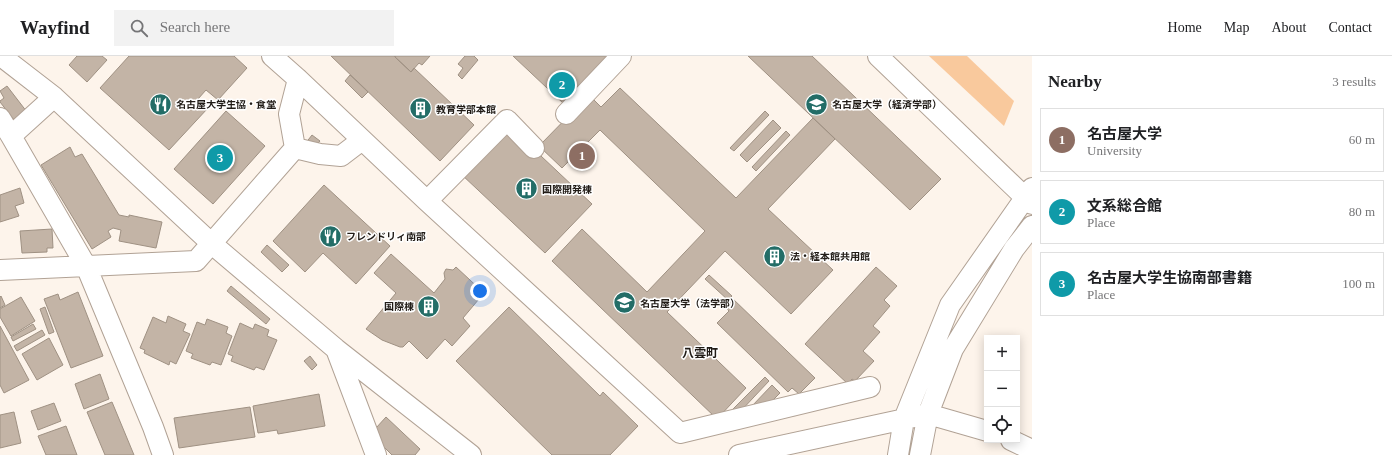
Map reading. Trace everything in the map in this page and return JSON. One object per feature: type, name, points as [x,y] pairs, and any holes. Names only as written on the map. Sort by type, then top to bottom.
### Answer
[{"type":"street","points":[[1,56],[54,97],[212,244],[336,349],[471,455]]},
{"type":"street","points":[[272,56],[427,201],[680,433],[870,386]]},
{"type":"street","points":[[566,114],[621,56]]},
{"type":"street","points":[[878,56],[1029,196],[950,305],[904,419],[898,455]]},
{"type":"street","points":[[295,148],[289,114],[298,79]]},
{"type":"street","points":[[12,136],[54,97]]},
{"type":"street","points":[[0,118],[12,136],[86,266],[153,427],[163,455]]},
{"type":"street","points":[[427,201],[507,120],[534,148]]},
{"type":"street","points":[[295,148],[320,154],[341,156],[362,140]]},
{"type":"street","points":[[0,270],[196,261],[212,244],[230,220],[295,148]]},
{"type":"street","points":[[920,455],[928,414],[954,349],[1014,249],[1032,226]]},
{"type":"street","points":[[336,349],[376,455]]},
{"type":"street","points":[[739,455],[928,414],[984,430]]},
{"type":"street","points":[[1017,443],[1032,450]]},
{"type":"shaded area","points":[[929,56],[967,56],[1014,101],[1004,126]]},
{"type":"building","points":[[77,56],[102,56],[107,60],[87,82],[69,65]]},
{"type":"building","name":"名古屋大学生協・食堂","points":[[129,56],[234,56],[247,68],[218,100],[206,90],[198,99],[208,108],[169,150],[100,88]]},
{"type":"building","name":"教育学部本館","points":[[331,56],[395,56],[411,72],[414,68],[474,125],[440,161]]},
{"type":"building","points":[[395,56],[430,56],[422,65],[419,63],[411,72]]},
{"type":"building","points":[[465,56],[474,56],[478,60],[462,79],[458,75],[463,68],[458,64]]},
{"type":"building","points":[[513,56],[608,56],[564,104]]},
{"type":"building","points":[[748,56],[812,56],[941,179],[910,210]]},
{"type":"building","points":[[350,75],[368,92],[362,98],[345,81]]},
{"type":"building","points":[[7,86],[27,112],[15,121],[0,102],[4,98],[0,91]]},
{"type":"building","name":"法・経本館共用館","points":[[620,88],[736,198],[813,118],[835,139],[768,209],[833,270],[791,314],[725,251],[667,312],[746,388],[717,419],[552,261],[582,229],[647,292],[705,231],[600,130],[562,168],[539,146],[589,95],[601,107]]},
{"type":"building","points":[[226,111],[265,146],[213,204],[174,169]]},
{"type":"building","points":[[765,111],[769,115],[734,151],[730,148]]},
{"type":"building","points":[[773,120],[781,128],[747,162],[740,155]]},
{"type":"building","name":"国際開発棟","points":[[507,124],[592,204],[545,253],[461,174]]},
{"type":"building","points":[[786,131],[790,135],[756,171],[752,167]]},
{"type":"building","points":[[312,135],[320,141],[312,150],[305,144]]},
{"type":"building","points":[[70,147],[75,157],[82,154],[119,215],[129,217],[129,215],[162,222],[156,248],[119,241],[121,230],[113,228],[108,231],[111,237],[92,249],[41,165]]},
{"type":"building","points":[[324,185],[390,246],[356,284],[323,253],[305,272],[273,241]]},
{"type":"building","points":[[20,188],[24,203],[15,206],[19,216],[0,222],[0,195]]},
{"type":"building","points":[[52,229],[53,248],[47,248],[47,252],[22,253],[20,231]]},
{"type":"building","points":[[267,245],[289,265],[282,272],[261,252]]},
{"type":"building","name":"国際棟","points":[[391,254],[434,293],[445,279],[444,273],[446,269],[453,270],[456,267],[484,293],[463,318],[470,326],[452,346],[445,339],[427,359],[409,341],[403,347],[400,347],[382,340],[366,329],[396,293],[374,273]]},
{"type":"building","points":[[876,267],[897,286],[884,300],[890,306],[873,326],[880,332],[863,351],[874,361],[855,381],[852,379],[848,384],[805,344]]},
{"type":"building","points":[[709,275],[732,296],[728,300],[705,279]]},
{"type":"building","points":[[231,286],[270,319],[266,324],[227,291]]},
{"type":"building","points":[[78,292],[103,356],[71,368],[44,299],[58,294],[60,300]]},
{"type":"building","points":[[1,296],[5,305],[0,308],[0,297]]},
{"type":"building","points":[[21,297],[35,321],[11,336],[0,317],[0,309]]},
{"type":"building","points":[[732,298],[815,378],[799,394],[792,388],[788,392],[717,323],[729,311],[724,306]]},
{"type":"building","points":[[45,307],[54,332],[49,334],[40,309]]},
{"type":"building","points":[[509,307],[600,396],[603,392],[638,426],[610,455],[552,455],[456,361]]},
{"type":"building","points":[[168,316],[186,324],[183,331],[190,334],[176,364],[170,361],[169,365],[144,353],[145,350],[140,348],[153,317],[166,323]]},
{"type":"building","points":[[207,319],[228,327],[226,333],[232,336],[221,365],[212,362],[210,365],[191,358],[193,354],[186,351],[197,322],[205,325]]},
{"type":"building","points":[[240,323],[253,329],[255,324],[269,330],[267,336],[277,340],[264,370],[256,367],[254,370],[231,361],[233,356],[228,354]]},
{"type":"building","points":[[33,324],[36,329],[13,341],[11,337]]},
{"type":"building","points":[[0,326],[29,380],[4,393],[0,385]]},
{"type":"building","points":[[42,330],[45,335],[17,351],[14,346]]},
{"type":"building","points":[[49,338],[63,365],[37,380],[22,354]]},
{"type":"building","points":[[310,356],[317,365],[312,370],[304,361]]},
{"type":"building","points":[[100,374],[109,399],[84,409],[75,384]]},
{"type":"building","points":[[765,377],[769,381],[738,414],[733,409]]},
{"type":"building","points":[[772,385],[780,393],[764,409],[752,406]]},
{"type":"building","points":[[319,394],[325,426],[278,434],[277,430],[258,433],[253,406]]},
{"type":"building","points":[[112,402],[134,455],[105,455],[87,412]]},
{"type":"building","points":[[54,403],[61,421],[38,430],[31,411]]},
{"type":"building","points":[[250,407],[255,437],[179,448],[174,418]]},
{"type":"building","points":[[14,412],[21,443],[0,448],[0,415]]},
{"type":"building","points":[[386,417],[420,449],[415,455],[392,455],[383,446],[376,428]]},
{"type":"building","points":[[66,426],[77,455],[46,455],[38,436]]},
{"type":"place","name":"文系総合館","points":[[562,85]]},
{"type":"place","name":"名古屋大学生協・食堂","points":[[161,104]]},
{"type":"place","name":"名古屋大学（経済学部）","points":[[817,104]]},
{"type":"place","name":"教育学部本館","points":[[421,109]]},
{"type":"place","name":"名古屋大学","points":[[582,156]]},
{"type":"place","name":"名古屋大学生協南部書籍","points":[[220,158]]},
{"type":"place","name":"国際開発棟","points":[[526,189]]},
{"type":"place","name":"フレンドリィ南部","points":[[330,236]]},
{"type":"place","name":"法・経本館共用館","points":[[774,256]]},
{"type":"place","name":"名古屋大学（法学部）","points":[[624,303]]},
{"type":"place","name":"国際棟","points":[[429,306]]},
{"type":"district","name":"八雲町","points":[[700,353]]}]
